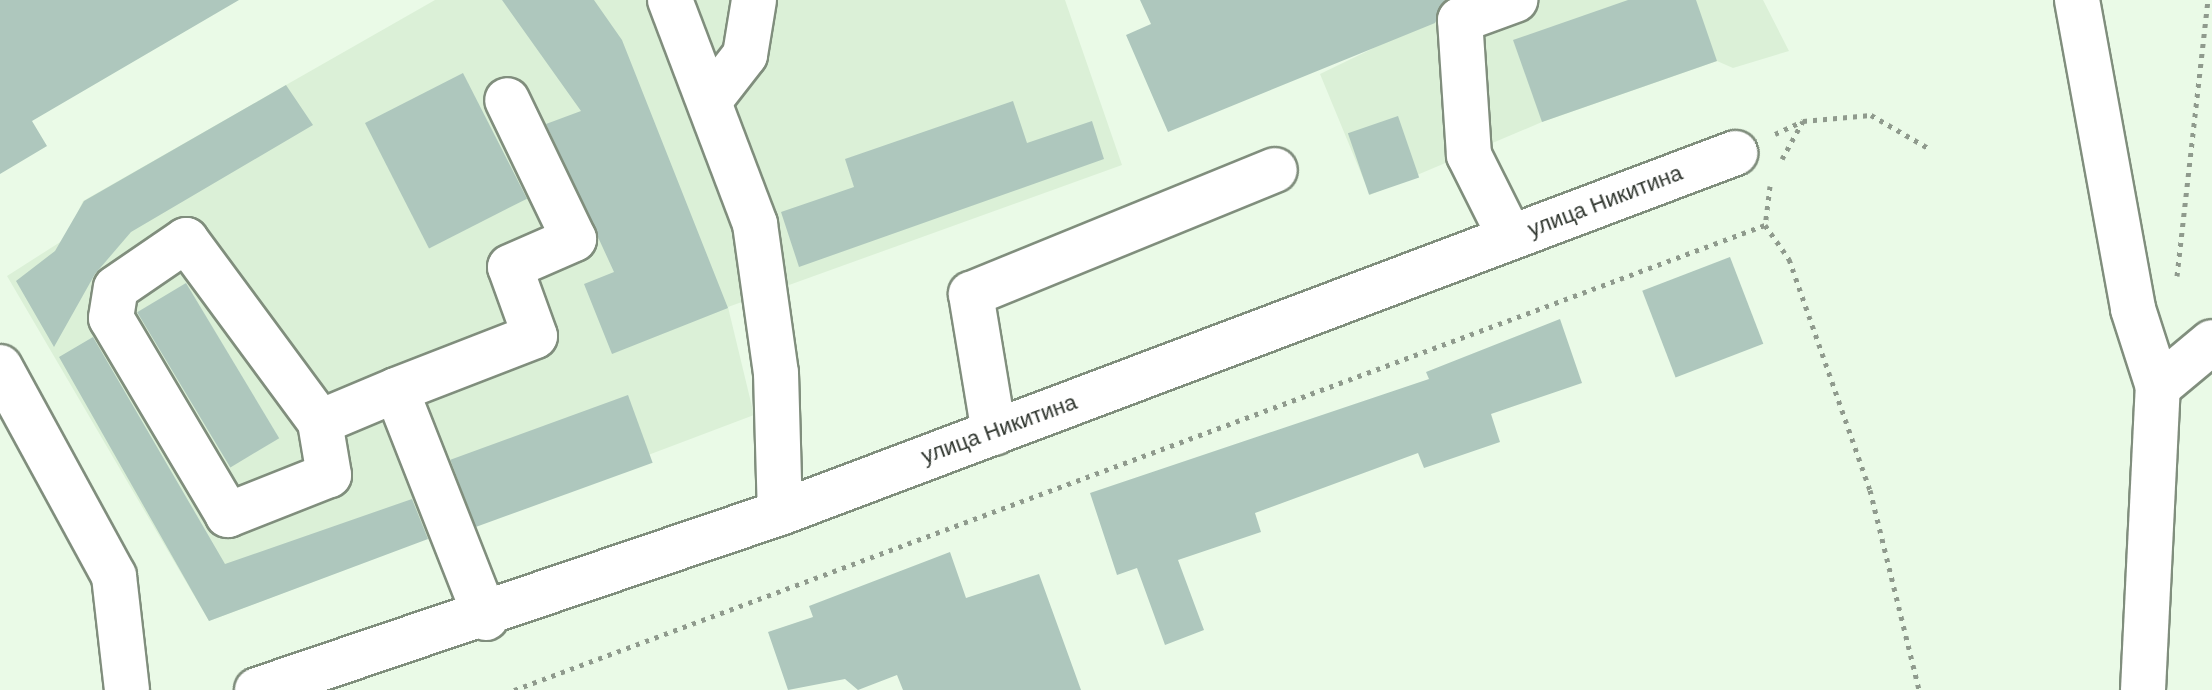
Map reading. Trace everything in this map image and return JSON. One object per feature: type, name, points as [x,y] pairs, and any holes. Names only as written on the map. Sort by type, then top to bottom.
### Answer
[{"type":"street","points":[[670,0],[755,224],[776,373],[780,513]]},
{"type":"street","points":[[710,100],[745,55],[754,0]]},
{"type":"street","points":[[1510,237],[1469,155],[1456,10],[1515,0]]},
{"type":"street","points":[[2077,0],[2133,309],[2158,387],[2143,690]]},
{"type":"street","points":[[320,422],[535,336],[510,267],[574,239],[507,100]]},
{"type":"street","name":"улица Никитина","points":[[257,690],[486,618],[780,513],[1735,153]]},
{"type":"street","points":[[994,433],[971,294],[1275,170]]},
{"type":"street","points":[[186,240],[320,422],[329,475],[228,515],[111,318],[116,288],[186,240]]},
{"type":"street","points":[[2158,387],[2212,342]]},
{"type":"street","points":[[0,367],[114,576],[127,690]]},
{"type":"street","points":[[396,390],[486,618]]},
{"type":"path","points":[[2176,286],[2208,0]]},
{"type":"path","points":[[1735,153],[1803,121],[1871,115],[1930,149]]},
{"type":"path","points":[[1778,166],[1803,121]]},
{"type":"path","points":[[1771,178],[1765,225],[1789,259],[1870,490],[1919,690]]},
{"type":"path","points":[[514,690],[1765,225]]},
{"type":"shaded area","points":[[435,0],[1065,0],[1122,165],[728,307],[754,415],[209,621],[7,276],[65,239],[83,201]]},
{"type":"shaded area","points":[[1364,0],[1763,0],[1789,51],[1733,68],[1717,61],[1542,122],[1370,195],[1320,74],[1382,44]]},
{"type":"building","points":[[0,0],[239,0],[32,121],[47,146],[0,174]]},
{"type":"building","points":[[502,0],[594,0],[622,40],[728,308],[612,354],[584,284],[614,272],[546,124],[581,111]]},
{"type":"building","points":[[1140,0],[1447,0],[1435,23],[1168,132],[1126,35],[1151,24]]},
{"type":"building","points":[[1628,0],[1696,0],[1717,61],[1542,122],[1513,40]]},
{"type":"building","points":[[463,73],[527,199],[429,249],[365,123]]},
{"type":"building","points":[[286,85],[313,125],[131,232],[95,274],[54,347],[16,281],[55,251],[84,201]]},
{"type":"building","points":[[1013,101],[1027,143],[1092,121],[1104,159],[799,267],[781,212],[854,187],[845,159]]},
{"type":"building","points":[[1398,116],[1419,177],[1369,195],[1348,133]]},
{"type":"building","points":[[1730,257],[1763,344],[1676,378],[1642,291]]},
{"type":"building","points":[[186,283],[279,438],[230,468],[137,312]]},
{"type":"building","points":[[1560,319],[1582,383],[1491,414],[1500,442],[1424,468],[1418,453],[1255,513],[1261,532],[1178,560],[1204,630],[1165,645],[1137,568],[1117,575],[1090,493],[1429,379],[1426,372]]},
{"type":"building","points":[[93,337],[225,564],[412,499],[428,539],[209,621],[59,357]]},
{"type":"building","points":[[628,395],[653,463],[475,527],[450,460]]},
{"type":"building","points":[[950,552],[966,598],[1039,574],[1081,690],[903,690],[897,675],[858,690],[845,679],[788,690],[768,632],[813,617],[809,606]]}]
